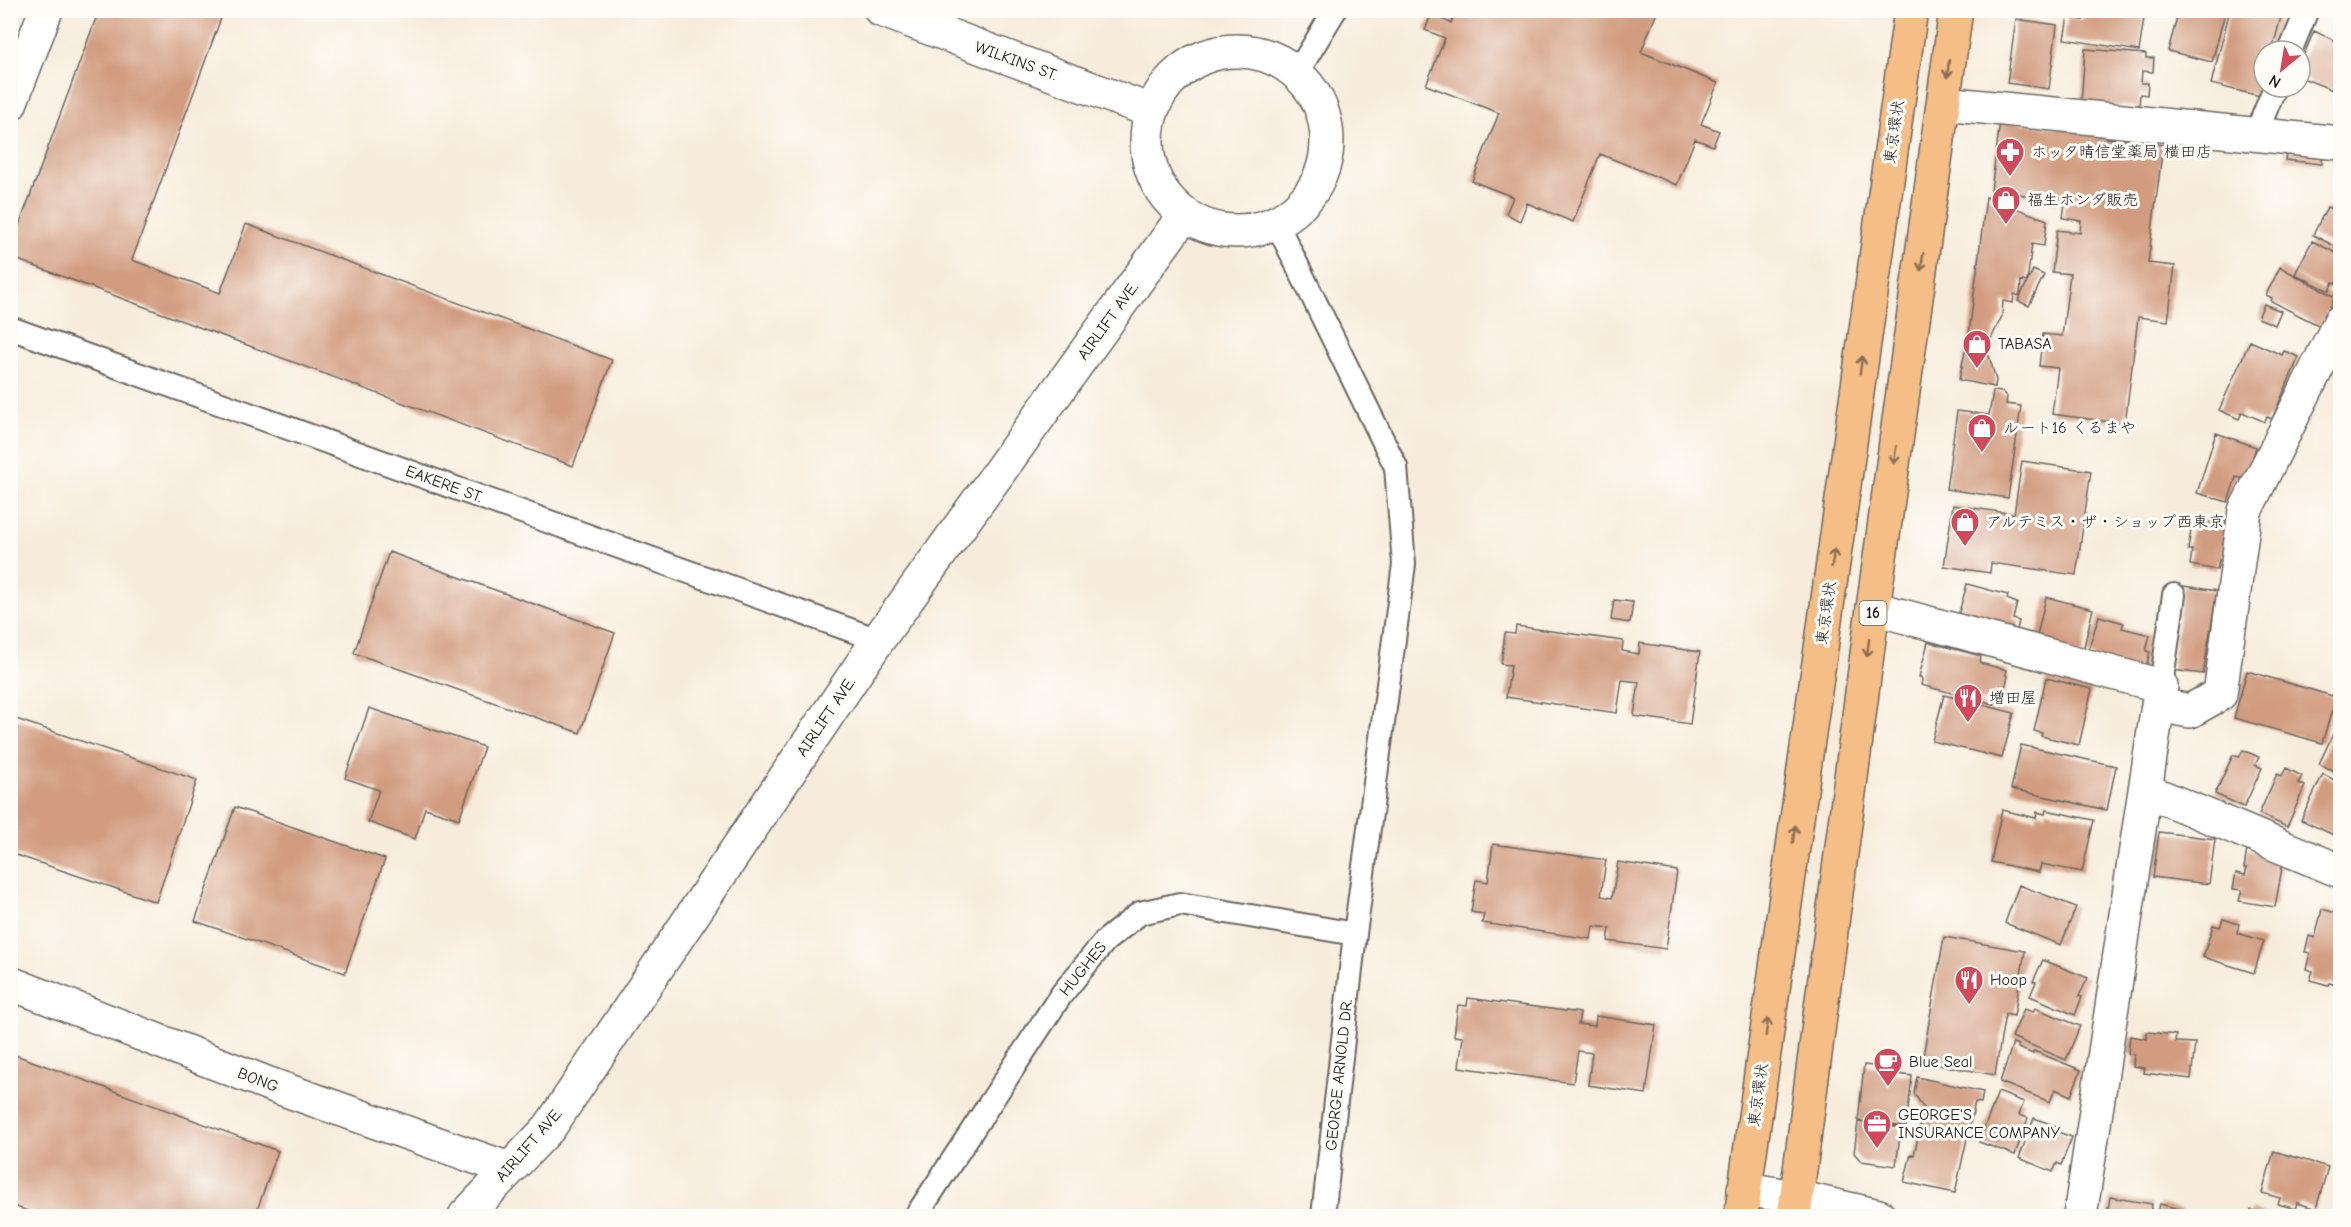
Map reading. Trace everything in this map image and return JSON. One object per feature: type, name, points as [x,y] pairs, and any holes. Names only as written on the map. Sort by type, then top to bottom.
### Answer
[{"type":"highway","name":"東京環状","points":[[1743,1203],[1911,10]]},
{"type":"highway","name":"16","points":[[1796,1207],[1873,608],[1956,10]]},
{"type":"street","points":[[10,104],[46,10]]},
{"type":"street","name":"WILKINS ST.","points":[[881,10],[1151,111]]},
{"type":"street","points":[[1243,50],[1272,57],[1298,73],[1312,90],[1322,110],[1327,131],[1327,154],[1321,175],[1310,194],[1295,210],[1276,222],[1253,229],[1229,231],[1206,225],[1185,214],[1168,198],[1155,179],[1148,157],[1146,134],[1151,111],[1165,85],[1187,65],[1214,53],[1243,50]]},
{"type":"street","points":[[1944,103],[2340,143]]},
{"type":"street","name":"AIRLIFT AVE.","points":[[465,1216],[549,1128],[878,640],[1185,214]]},
{"type":"street","points":[[1873,608],[2159,696],[2190,711],[2220,694],[2245,511],[2340,322]]},
{"type":"street","points":[[2080,1216],[2159,696]]},
{"type":"street","points":[[2145,790],[2340,872]]},
{"type":"street","name":"BONG","points":[[10,983],[269,1084],[509,1169]]},
{"type":"street","points":[[1743,1203],[1879,1216]]},
{"type":"lane","points":[[1298,73],[1335,10]]},
{"type":"lane","points":[[2295,39],[2307,10]]},
{"type":"lane","points":[[2256,134],[2270,99]]},
{"type":"lane","name":"GEORGE ARNOLD DR.","points":[[1276,222],[1396,467],[1404,564],[1355,934],[1323,1216]]},
{"type":"lane","name":"EAKERE ST.","points":[[10,328],[878,640]]},
{"type":"lane","points":[[2159,696],[2174,595]]},
{"type":"lane","name":"HUGHES","points":[[916,1216],[1061,995],[1104,941],[1140,913],[1180,904],[1355,934]]},
{"type":"building","points":[[99,10],[224,10],[132,260],[220,293],[246,224],[612,360],[573,466],[10,257],[10,250]]},
{"type":"building","points":[[1456,10],[1658,10],[1641,52],[1718,83],[1701,124],[1719,131],[1713,146],[1695,139],[1677,185],[1600,154],[1573,222],[1527,203],[1520,221],[1506,214],[1513,197],[1472,181],[1499,113],[1426,85],[1445,38],[1425,30],[1431,15],[1451,23]]},
{"type":"building","points":[[2085,10],[2145,12],[2139,51],[2064,39],[2068,17],[2083,20]]},
{"type":"building","points":[[2179,10],[2215,10],[2225,13],[2212,62],[2168,51]]},
{"type":"building","points":[[2230,10],[2273,10],[2282,13],[2275,39],[2252,39],[2252,94],[2211,84]]},
{"type":"building","points":[[2016,19],[2057,25],[2049,89],[2007,83]]},
{"type":"building","points":[[2314,31],[2340,43],[2340,78],[2335,91],[2312,82],[2311,39]]},
{"type":"building","points":[[2085,49],[2146,54],[2146,58],[2154,58],[2153,72],[2142,71],[2141,83],[2148,83],[2147,95],[2140,94],[2139,107],[2081,103]]},
{"type":"building","points":[[2000,121],[2108,133],[2107,138],[2163,145],[2148,263],[2175,266],[2168,321],[2138,317],[2125,424],[2052,414],[2058,368],[2039,366],[2043,334],[2062,336],[2070,274],[2052,272],[2057,230],[2080,233],[2081,221],[2063,218],[2065,203],[2033,199],[2034,196],[1991,191]]},
{"type":"building","points":[[2287,149],[2323,152],[2322,164],[2285,160]]},
{"type":"building","points":[[1986,197],[2047,220],[2044,246],[2032,244],[2027,282],[2021,281],[2020,296],[2014,294],[2013,303],[2003,301],[2002,316],[1988,345],[1968,342]]},
{"type":"building","points":[[2337,203],[2340,204],[2340,249],[2313,235],[2327,207],[2334,210]]},
{"type":"building","points":[[2312,241],[2340,255],[2340,280],[2338,284],[2333,282],[2329,291],[2295,274]]},
{"type":"building","points":[[2280,267],[2335,297],[2320,326],[2271,301],[2272,298],[2266,295]]},
{"type":"building","points":[[2033,270],[2044,275],[2029,306],[2018,301]]},
{"type":"building","points":[[2264,304],[2281,311],[2275,325],[2258,318]]},
{"type":"building","points":[[2250,341],[2282,355],[2284,351],[2299,357],[2272,419],[2267,417],[2265,422],[2242,412],[2239,419],[2219,410]]},
{"type":"building","points":[[1965,351],[1989,356],[1996,380],[1995,387],[1959,380]]},
{"type":"building","points":[[1993,391],[2002,392],[2007,397],[2006,404],[2021,406],[2008,498],[1946,489],[1957,411],[1989,415]]},
{"type":"building","points":[[2216,433],[2256,447],[2246,479],[2236,477],[2228,502],[2197,493]]},
{"type":"building","points":[[2022,461],[2091,471],[2076,575],[1991,563],[1990,573],[1944,566],[1953,505],[2014,514]]},
{"type":"building","points":[[2193,517],[2229,522],[2223,560],[2219,560],[2217,570],[2190,565],[2192,550],[2188,550]]},
{"type":"building","points":[[389,552],[615,633],[580,733],[354,653]]},
{"type":"building","points":[[1967,584],[2008,595],[2007,599],[2017,603],[2013,619],[2019,621],[2015,639],[1956,623]]},
{"type":"building","points":[[2183,586],[2217,591],[2203,674],[2172,670]]},
{"type":"building","points":[[2046,597],[2093,609],[2082,655],[2035,644]]},
{"type":"building","points":[[1614,600],[1633,602],[1630,623],[1611,620]]},
{"type":"building","points":[[2099,616],[2124,623],[2122,628],[2150,635],[2146,651],[2150,652],[2144,675],[2087,654]]},
{"type":"building","points":[[1516,626],[1623,641],[1622,651],[1639,654],[1640,643],[1700,652],[1690,724],[1634,716],[1639,682],[1622,680],[1617,713],[1506,697],[1511,665],[1501,664],[1505,633],[1515,634]]},
{"type":"building","points":[[1928,642],[1981,656],[1980,663],[2007,670],[2006,675],[2008,676],[2002,700],[2000,699],[1999,703],[1995,701],[1994,704],[1921,685],[1922,680],[1919,677]]},
{"type":"building","points":[[2247,671],[2336,697],[2322,743],[2234,718]]},
{"type":"building","points":[[2046,678],[2092,689],[2079,745],[2041,736],[2042,733],[2034,731]]},
{"type":"building","points":[[1944,695],[2014,713],[2002,758],[1932,741]]},
{"type":"building","points":[[369,708],[484,747],[459,819],[425,808],[415,839],[368,822],[379,790],[345,778]]},
{"type":"building","points":[[10,717],[197,780],[156,902],[10,853]]},
{"type":"building","points":[[2340,719],[2340,774],[2319,764]]},
{"type":"building","points":[[2021,745],[2116,766],[2107,810],[2011,789]]},
{"type":"building","points":[[2243,750],[2259,757],[2255,765],[2262,768],[2244,807],[2215,794],[2233,755],[2239,757]]},
{"type":"building","points":[[2286,768],[2302,776],[2298,783],[2305,786],[2287,827],[2259,814],[2277,774],[2282,776]]},
{"type":"building","points":[[2323,774],[2340,783],[2340,838],[2301,820]]},
{"type":"building","points":[[235,807],[385,859],[345,973],[195,921]]},
{"type":"building","points":[[2002,810],[2036,818],[2037,812],[2045,814],[2046,810],[2094,820],[2082,872],[2041,864],[2039,872],[1991,862]]},
{"type":"building","points":[[2159,832],[2215,839],[2209,884],[2153,877]]},
{"type":"building","points":[[1493,844],[1606,860],[1601,896],[1612,898],[1618,862],[1677,871],[1666,949],[1608,941],[1610,928],[1593,926],[1591,939],[1482,923],[1484,914],[1471,912],[1476,880],[1488,882]]},
{"type":"building","points":[[2247,850],[2284,857],[2275,907],[2239,901],[2242,890],[2233,889],[2236,873],[2245,875]]},
{"type":"building","points":[[2019,885],[2076,907],[2061,945],[2005,923]]},
{"type":"building","points":[[2322,909],[2340,914],[2340,986],[2310,980],[2313,971],[2306,969],[2310,953],[2305,952],[2309,936],[2315,938]]},
{"type":"building","points":[[2223,919],[2239,924],[2237,933],[2264,941],[2254,973],[2203,957],[2213,925],[2220,927]]},
{"type":"building","points":[[1944,937],[2025,951],[2014,1016],[2005,1014],[1995,1075],[1922,1062]]},
{"type":"building","points":[[2043,960],[2088,978],[2079,996],[2082,997],[2075,1015],[2030,996],[2036,982],[2033,981]]},
{"type":"building","points":[[1468,998],[1580,1013],[1578,1024],[1595,1026],[1596,1016],[1656,1025],[1646,1094],[1588,1085],[1592,1053],[1578,1051],[1573,1083],[1459,1067],[1463,1037],[1454,1036],[1458,1005],[1467,1006]]},
{"type":"building","points":[[2035,1008],[2080,1026],[2066,1060],[2012,1037],[2024,1009],[2033,1012]]},
{"type":"building","points":[[2147,1032],[2176,1035],[2175,1042],[2195,1043],[2191,1079],[2144,1073],[2145,1068],[2133,1066],[2134,1055],[2128,1054],[2130,1036],[2147,1039]]},
{"type":"building","points":[[2013,1043],[2019,1045],[2018,1048],[2033,1054],[2034,1051],[2081,1070],[2071,1096],[2055,1089],[2050,1102],[2000,1082]]},
{"type":"building","points":[[10,1053],[278,1151],[255,1216],[43,1216],[10,1205]]},
{"type":"building","points":[[1864,1065],[1890,1068],[1890,1073],[1912,1076],[1906,1127],[1858,1121]]},
{"type":"building","points":[[1917,1077],[1983,1092],[1981,1103],[1975,1102],[1955,1193],[1904,1182],[1911,1154],[1914,1155],[1924,1109],[1914,1093]]},
{"type":"building","points":[[1998,1092],[2024,1102],[2019,1115],[2028,1118],[2015,1155],[1979,1142]]},
{"type":"building","points":[[2034,1118],[2056,1126],[2055,1131],[2072,1137],[2061,1165],[2057,1163],[2053,1172],[2019,1158]]},
{"type":"building","points":[[1858,1122],[1901,1128],[1896,1166],[1861,1161],[1854,1153]]},
{"type":"building","points":[[2274,1151],[2328,1167],[2316,1209],[2298,1203],[2296,1209],[2278,1204],[2280,1198],[2262,1193]]},
{"type":"building","points":[[2110,1197],[2152,1204],[2150,1216],[2107,1216]]},
{"type":"building","points":[[2160,1204],[2183,1210],[2181,1216],[2157,1216]]},
{"type":"building","points":[[2251,1210],[2270,1216],[2250,1216]]},
{"type":"building","points":[[1440,1211],[1468,1215],[1468,1216],[1439,1216]]},
{"type":"place","name":"ホッタ晴信堂薬局 横田店","points":[[2010,178]]},
{"type":"place","name":"福生ホンダ販売","points":[[2006,226]]},
{"type":"place","name":"TABASA","points":[[1977,370]]},
{"type":"place","name":"ルート16 くるまや","points":[[1982,454]]},
{"type":"place","name":"アルテミス・ザ・ショップ西東京","points":[[1965,548]]},
{"type":"place","name":"増田屋","points":[[1968,724]]},
{"type":"place","name":"Hoop","points":[[1969,1006]]},
{"type":"place","name":"Blue Seal","points":[[1888,1088]]},
{"type":"place","name":"GEORGE'S INSURANCE COMPANY","points":[[1877,1150]]}]
